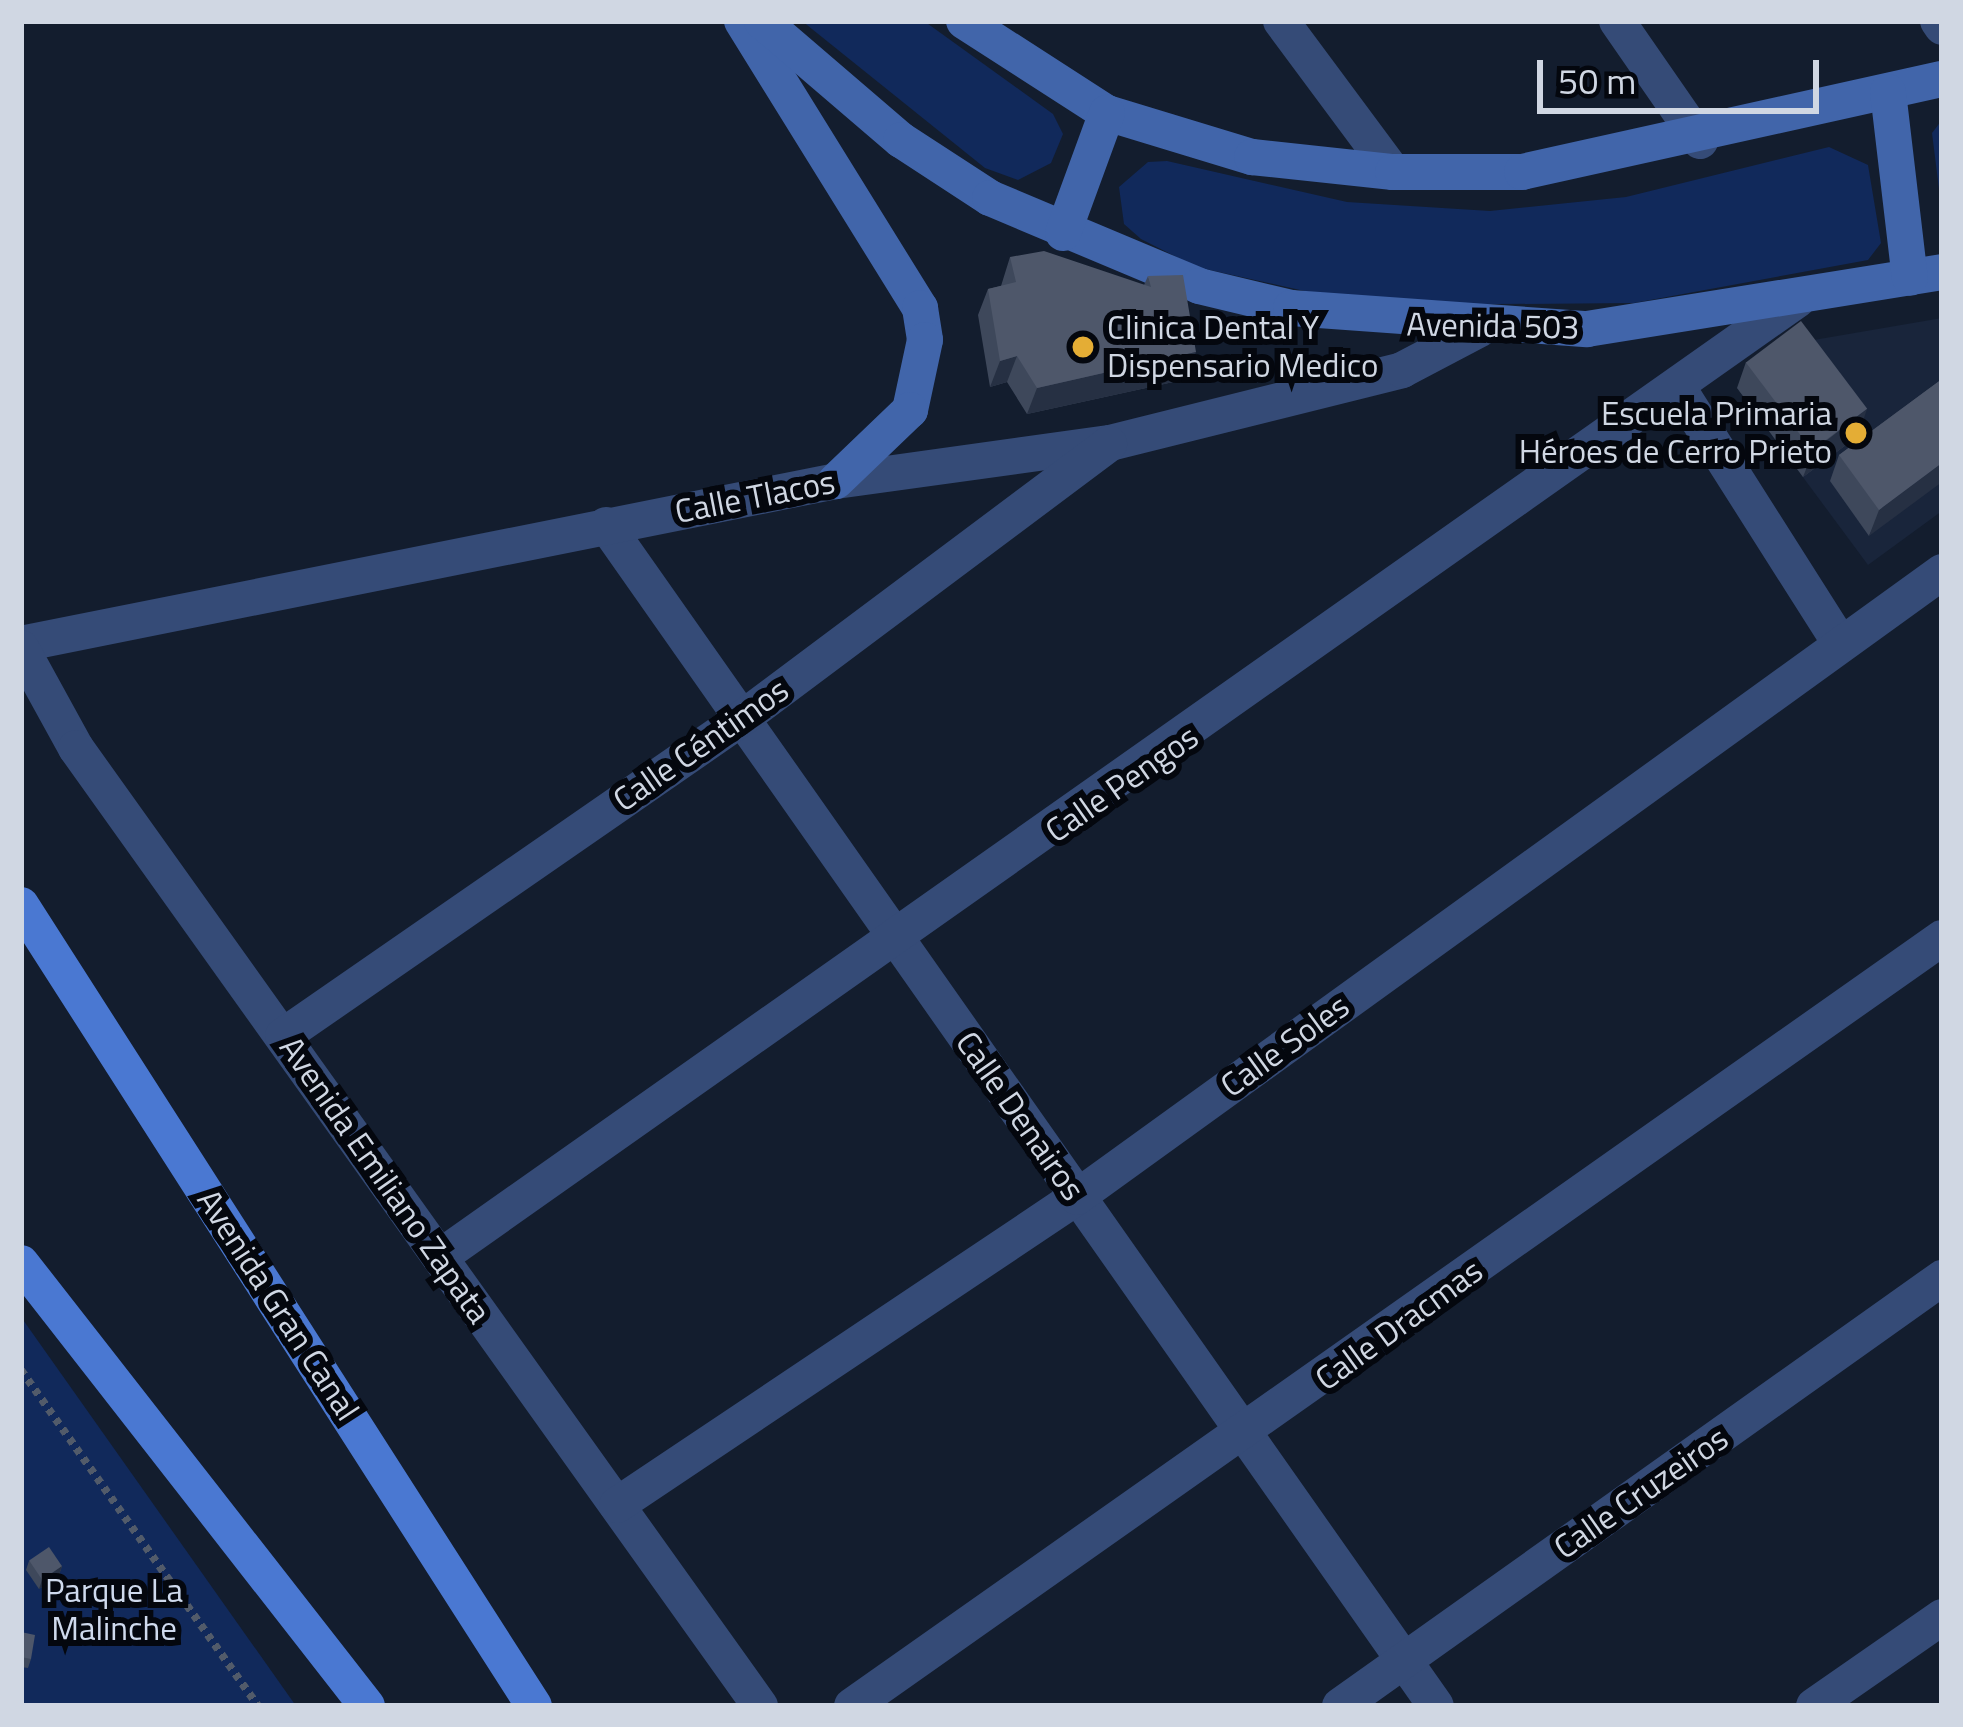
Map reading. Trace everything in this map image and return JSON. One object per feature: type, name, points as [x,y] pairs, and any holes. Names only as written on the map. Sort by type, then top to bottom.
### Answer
[{"type":"main road","name":"Avenida Gran Canal","points":[[21,904],[534,1706]]},
{"type":"main road","points":[[21,1263],[367,1706]]},
{"type":"street","points":[[742,21],[920,308],[924,357],[910,410],[836,481]]},
{"type":"street","name":"Avenida 503","points":[[762,21],[901,140],[1063,232],[1291,308],[1480,329],[1587,329],[1797,300],[1926,275]]},
{"type":"street","points":[[964,21],[1107,113],[1252,158],[1393,172],[1522,172],[1700,141],[1942,80]]},
{"type":"street","points":[[1281,21],[1393,172]]},
{"type":"street","points":[[1617,21],[1700,141]]},
{"type":"street","points":[[1888,92],[1926,275]]},
{"type":"street","points":[[1063,232],[1107,113]]},
{"type":"street","name":"Calle Pengos","points":[[440,1257],[897,943],[1680,391],[1797,300]]},
{"type":"street","name":"Calle Tlacos","points":[[21,646],[836,481],[1110,443],[1402,370],[1480,329]]},
{"type":"street","points":[[1680,391],[1840,643]]},
{"type":"street","name":"Calle Céntimos","points":[[283,1036],[744,717],[1110,443]]},
{"type":"street","name":"Calle Denairos","points":[[607,525],[897,943],[1249,1433],[1436,1706]]},
{"type":"street","name":"Calle Soles","points":[[617,1505],[1077,1197],[1942,572]]},
{"type":"street","name":"Avenida Emiliano Zapata","points":[[21,646],[76,748],[760,1706]]},
{"type":"street","name":"Calle Dracmas","points":[[852,1706],[1249,1433],[1942,938]]},
{"type":"street","name":"Calle Cruzeiros","points":[[1340,1706],[1942,1278]]},
{"type":"street","points":[[1814,1706],[1942,1617]]},
{"type":"path","points":[[21,1370],[258,1706]]},
{"type":"shaded area","name":"Escuela Primaria Héroes de Cerro Prieto","points":[[1942,318],[1942,511],[1868,565],[1737,388],[1802,342]]},
{"type":"green space","points":[[802,21],[924,21],[1053,114],[1063,134],[1051,163],[1018,180],[985,168]]},
{"type":"green space","points":[[1942,120],[1942,213],[1932,133]]},
{"type":"green space","points":[[1829,147],[1868,165],[1881,243],[1868,260],[1634,303],[1383,305],[1196,267],[1141,239],[1124,224],[1119,187],[1148,162],[1167,161],[1347,202],[1490,211],[1626,197]]},
{"type":"green space","name":"Parque La Malinche","points":[[21,1317],[296,1706],[21,1706]]},
{"type":"building","name":"Clinica Dental Y Dispensario Medico","points":[[1044,251],[1151,287],[1148,276],[1183,275],[1196,352],[1037,388],[1017,356],[1000,361],[988,289],[1016,282],[1010,257]]},
{"type":"building","points":[[1801,321],[1867,409],[1812,450],[1746,363]]},
{"type":"building","points":[[1942,379],[1942,463],[1879,510],[1839,455]]},
{"type":"building","points":[[49,1547],[62,1566],[42,1579],[29,1560]]},
{"type":"building","points":[[21,1632],[35,1635],[31,1659],[21,1657]]},
{"type":"place","name":"Clinica Dental Y Dispensario Medico","points":[[1083,347]]},
{"type":"place","name":"Escuela Primaria Héroes de Cerro Prieto","points":[[1856,433]]}]
